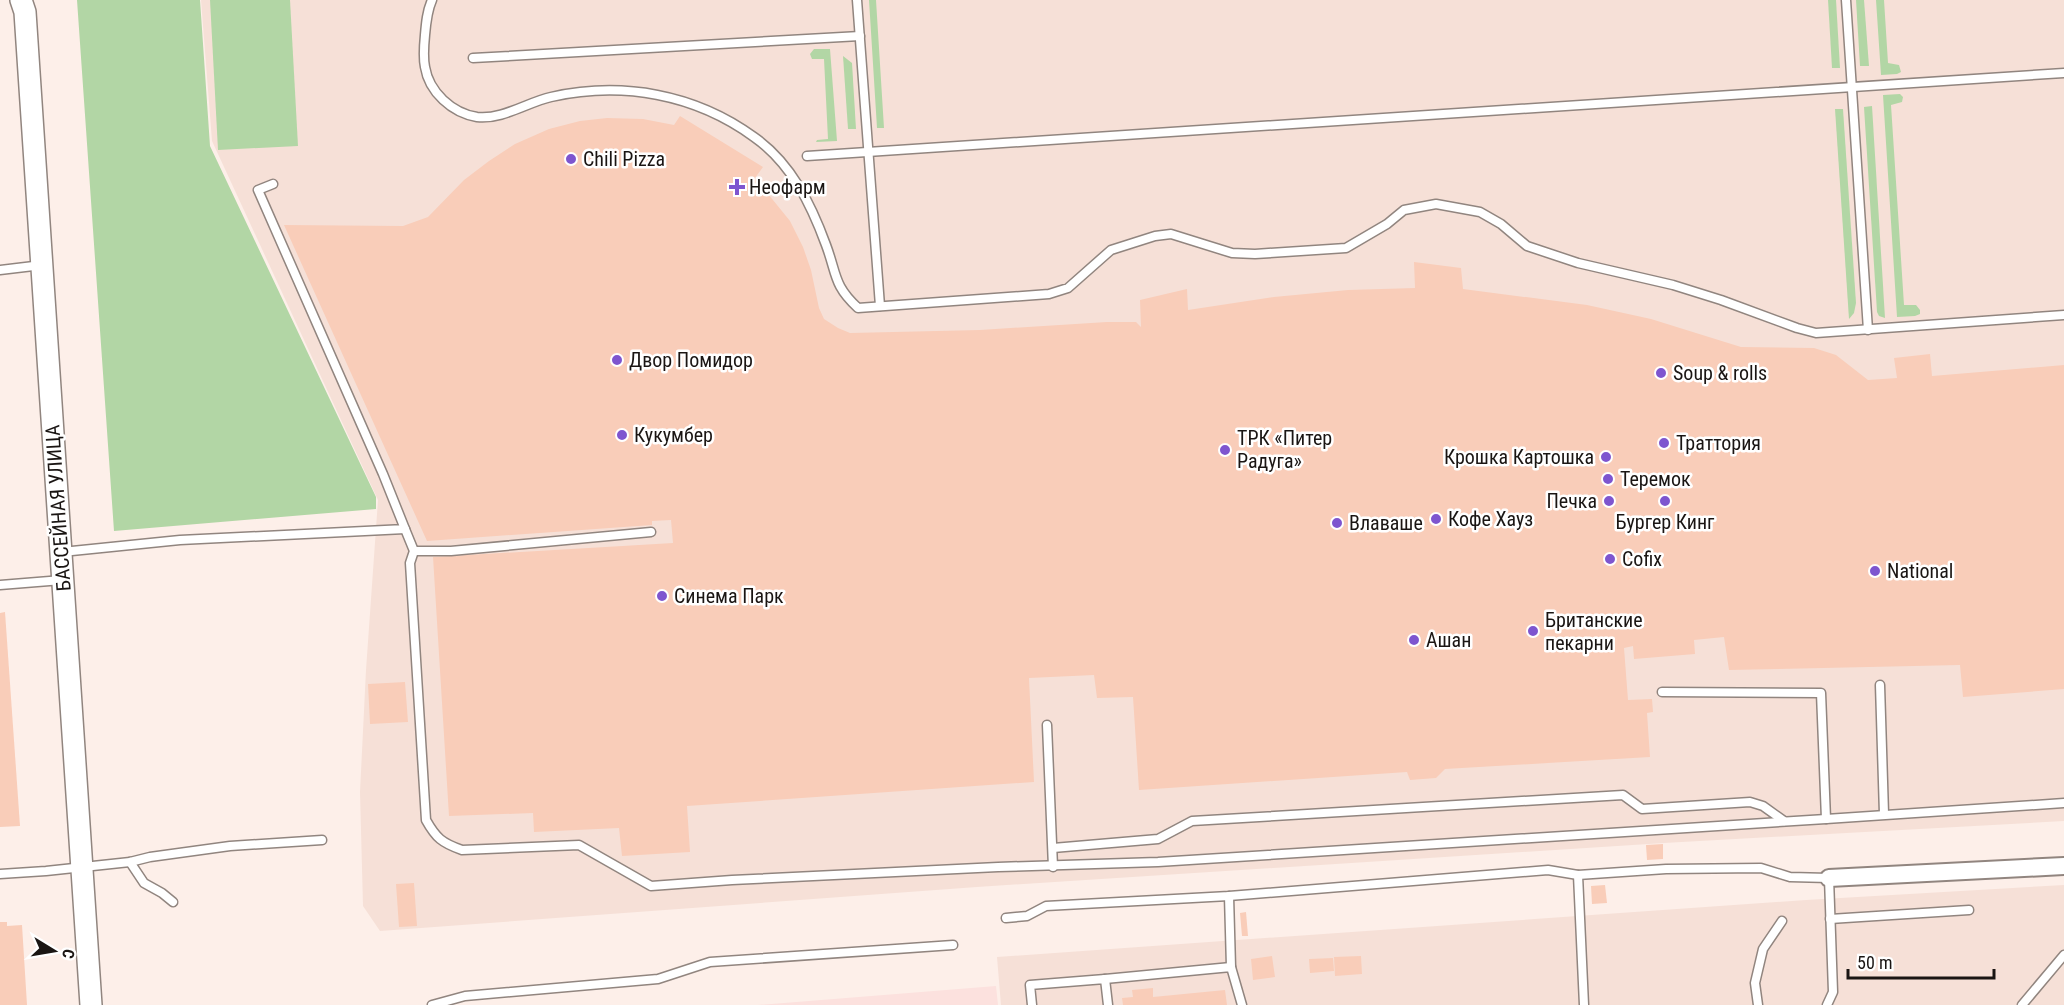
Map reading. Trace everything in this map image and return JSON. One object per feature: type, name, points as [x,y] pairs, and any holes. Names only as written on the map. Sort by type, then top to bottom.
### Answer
[{"type":"street","name":"БАССЕЙНАЯ УЛИЦА","points":[[25,4],[91,1005]]},
{"type":"street","points":[[1829,879],[2064,866]]},
{"type":"lane","points":[[432,0],[426,25],[425,68],[432,87],[445,103],[462,112],[477,117],[490,117],[506,114],[522,105],[552,97],[604,91],[637,91],[661,94],[709,111],[754,137],[778,157],[803,192],[831,258],[836,282],[845,296],[858,308],[1049,294],[1068,288],[1111,250],[1155,236],[1171,234],[1232,254],[1346,248],[1388,224],[1404,210],[1436,204],[1480,212],[1501,224],[1527,246],[1578,263],[1673,285],[1816,333],[2064,315]]},
{"type":"lane","points":[[857,0],[880,306]]},
{"type":"lane","points":[[1846,0],[1868,330]]},
{"type":"lane","points":[[473,58],[860,36]]},
{"type":"lane","points":[[807,156],[2064,74]]},
{"type":"lane","points":[[273,184],[258,190],[383,474],[414,551],[410,563],[426,819],[434,835],[446,844],[462,850],[579,845],[651,886],[998,867],[1158,862],[2064,803]]},
{"type":"lane","points":[[0,270],[42,265]]},
{"type":"lane","points":[[61,552],[180,540],[405,529]]},
{"type":"lane","points":[[414,551],[451,551],[651,532]]},
{"type":"lane","points":[[0,585],[63,580]]},
{"type":"lane","points":[[1880,685],[1884,814]]},
{"type":"lane","points":[[1662,692],[1821,693],[1826,819]]},
{"type":"lane","points":[[1047,725],[1053,867]]},
{"type":"lane","points":[[1053,848],[1158,839],[1192,820],[1623,795],[1642,809],[1750,802],[1763,806],[1785,821]]},
{"type":"lane","points":[[0,874],[46,872],[130,862],[230,846],[322,840]]},
{"type":"lane","points":[[130,862],[144,883],[173,902]]},
{"type":"lane","points":[[1006,918],[1027,916],[1047,906],[1229,896],[1548,870],[1578,875],[1666,869],[1761,868],[1790,878],[1829,879],[1833,992],[1827,1005]]},
{"type":"lane","points":[[1578,875],[1584,1005]]},
{"type":"lane","points":[[1229,896],[1231,967],[1242,1005]]},
{"type":"lane","points":[[1830,919],[1969,910]]},
{"type":"lane","points":[[1758,1005],[1755,984],[1763,949],[1782,921]]},
{"type":"lane","points":[[432,1005],[465,996],[658,979],[710,962],[953,945]]},
{"type":"lane","points":[[2022,1005],[2064,955]]},
{"type":"lane","points":[[1032,1005],[1030,985],[1231,967]]},
{"type":"lane","points":[[1105,978],[1107,1005]]},
{"type":"shaded area","points":[[201,0],[2064,0],[2064,821],[1664,843],[977,887],[380,931],[363,906],[360,792],[378,500],[212,141]]},
{"type":"shaded area","points":[[2064,885],[2064,1005],[1001,1005],[997,957],[1806,900]]},
{"type":"shaded area","points":[[996,986],[998,1005],[758,1005]]},
{"type":"green space","points":[[77,0],[200,0],[210,146],[376,497],[376,509],[114,531]]},
{"type":"green space","points":[[210,0],[290,0],[298,146],[218,150]]},
{"type":"green space","points":[[869,0],[876,0],[884,128],[877,128]]},
{"type":"green space","points":[[1828,0],[1836,0],[1840,68],[1832,68]]},
{"type":"green space","points":[[1856,0],[1864,0],[1869,66],[1860,66]]},
{"type":"green space","points":[[1876,0],[1884,0],[1888,63],[1899,65],[1901,72],[1897,74],[1881,75]]},
{"type":"green space","points":[[814,49],[830,49],[837,141],[816,142],[828,139],[824,59],[812,59],[810,54]]},
{"type":"green space","points":[[843,56],[852,63],[856,129],[848,129]]},
{"type":"green space","points":[[1900,94],[1903,97],[1902,102],[1891,105],[1904,305],[1916,305],[1920,314],[1897,317],[1883,95]]},
{"type":"green space","points":[[1872,106],[1885,318],[1879,316],[1877,312],[1864,107]]},
{"type":"green space","points":[[1835,109],[1843,109],[1856,303],[1854,313],[1849,319]]},
{"type":"building","name":"ТРК «Питер Радуга»","points":[[680,116],[763,167],[755,178],[790,221],[803,247],[824,319],[850,333],[980,330],[1107,322],[1136,322],[1141,327],[1140,300],[1187,289],[1188,310],[1274,297],[1348,290],[1415,288],[1414,262],[1461,268],[1463,289],[1587,305],[1651,319],[1741,347],[1814,348],[1836,355],[1868,380],[1897,378],[1894,358],[1930,354],[1932,376],[2064,365],[2064,689],[1963,697],[1960,665],[1729,670],[1724,637],[1694,640],[1695,654],[1634,659],[1633,646],[1624,648],[1628,700],[1652,699],[1653,712],[1647,713],[1650,757],[1445,769],[1436,778],[1410,780],[1407,772],[1139,790],[1133,697],[1097,698],[1094,675],[1029,678],[1034,782],[687,806],[690,852],[622,856],[619,828],[534,832],[533,813],[449,816],[433,557],[673,543],[671,520],[652,521],[652,525],[427,541],[284,225],[403,226],[428,217],[464,180],[489,161],[515,144],[549,129],[580,121],[607,118],[643,119],[674,125]]},
{"type":"building","points":[[5,612],[20,826],[0,827],[0,613]]},
{"type":"building","points":[[405,682],[408,722],[370,724],[368,684]]},
{"type":"building","points":[[1663,844],[1663,859],[1647,860],[1646,845]]},
{"type":"building","points":[[414,883],[417,926],[399,927],[396,884]]},
{"type":"building","points":[[1605,885],[1607,903],[1592,904],[1591,886]]},
{"type":"building","points":[[1246,912],[1248,936],[1242,936],[1240,913]]},
{"type":"building","points":[[0,922],[7,922],[7,926],[22,925],[27,1005],[0,1005]]},
{"type":"building","points":[[1272,956],[1275,977],[1253,980],[1251,959]]},
{"type":"building","points":[[1361,956],[1362,974],[1335,976],[1334,957]]},
{"type":"building","points":[[1333,958],[1334,971],[1310,973],[1309,959]]},
{"type":"building","points":[[1153,988],[1153,997],[1225,990],[1227,1005],[1123,1005],[1122,998],[1133,997],[1132,990]]},
{"type":"place","name":"Chili Pizza","points":[[571,159]]},
{"type":"place","name":"Неофарм","points":[[737,187]]},
{"type":"place","name":"Двор Помидор","points":[[617,360]]},
{"type":"place","name":"Soup & rolls","points":[[1661,373]]},
{"type":"place","name":"Кукумбер","points":[[622,435]]},
{"type":"place","name":"Траттория","points":[[1664,443]]},
{"type":"place","name":"ТРК «Питер Радуга»","points":[[1225,450]]},
{"type":"place","name":"Крошка Картошка","points":[[1606,457]]},
{"type":"place","name":"Теремок","points":[[1608,479]]},
{"type":"place","name":"Печка","points":[[1609,501]]},
{"type":"place","name":"Бургер Кинг","points":[[1665,501]]},
{"type":"place","name":"Кофе Хауз","points":[[1436,519]]},
{"type":"place","name":"Влаваше","points":[[1337,523]]},
{"type":"place","name":"Cofix","points":[[1610,559]]},
{"type":"place","name":"National","points":[[1875,571]]},
{"type":"place","name":"Синема Парк","points":[[662,596]]},
{"type":"place","name":"Британские пекарни","points":[[1533,631]]},
{"type":"place","name":"Ашан","points":[[1414,640]]}]
